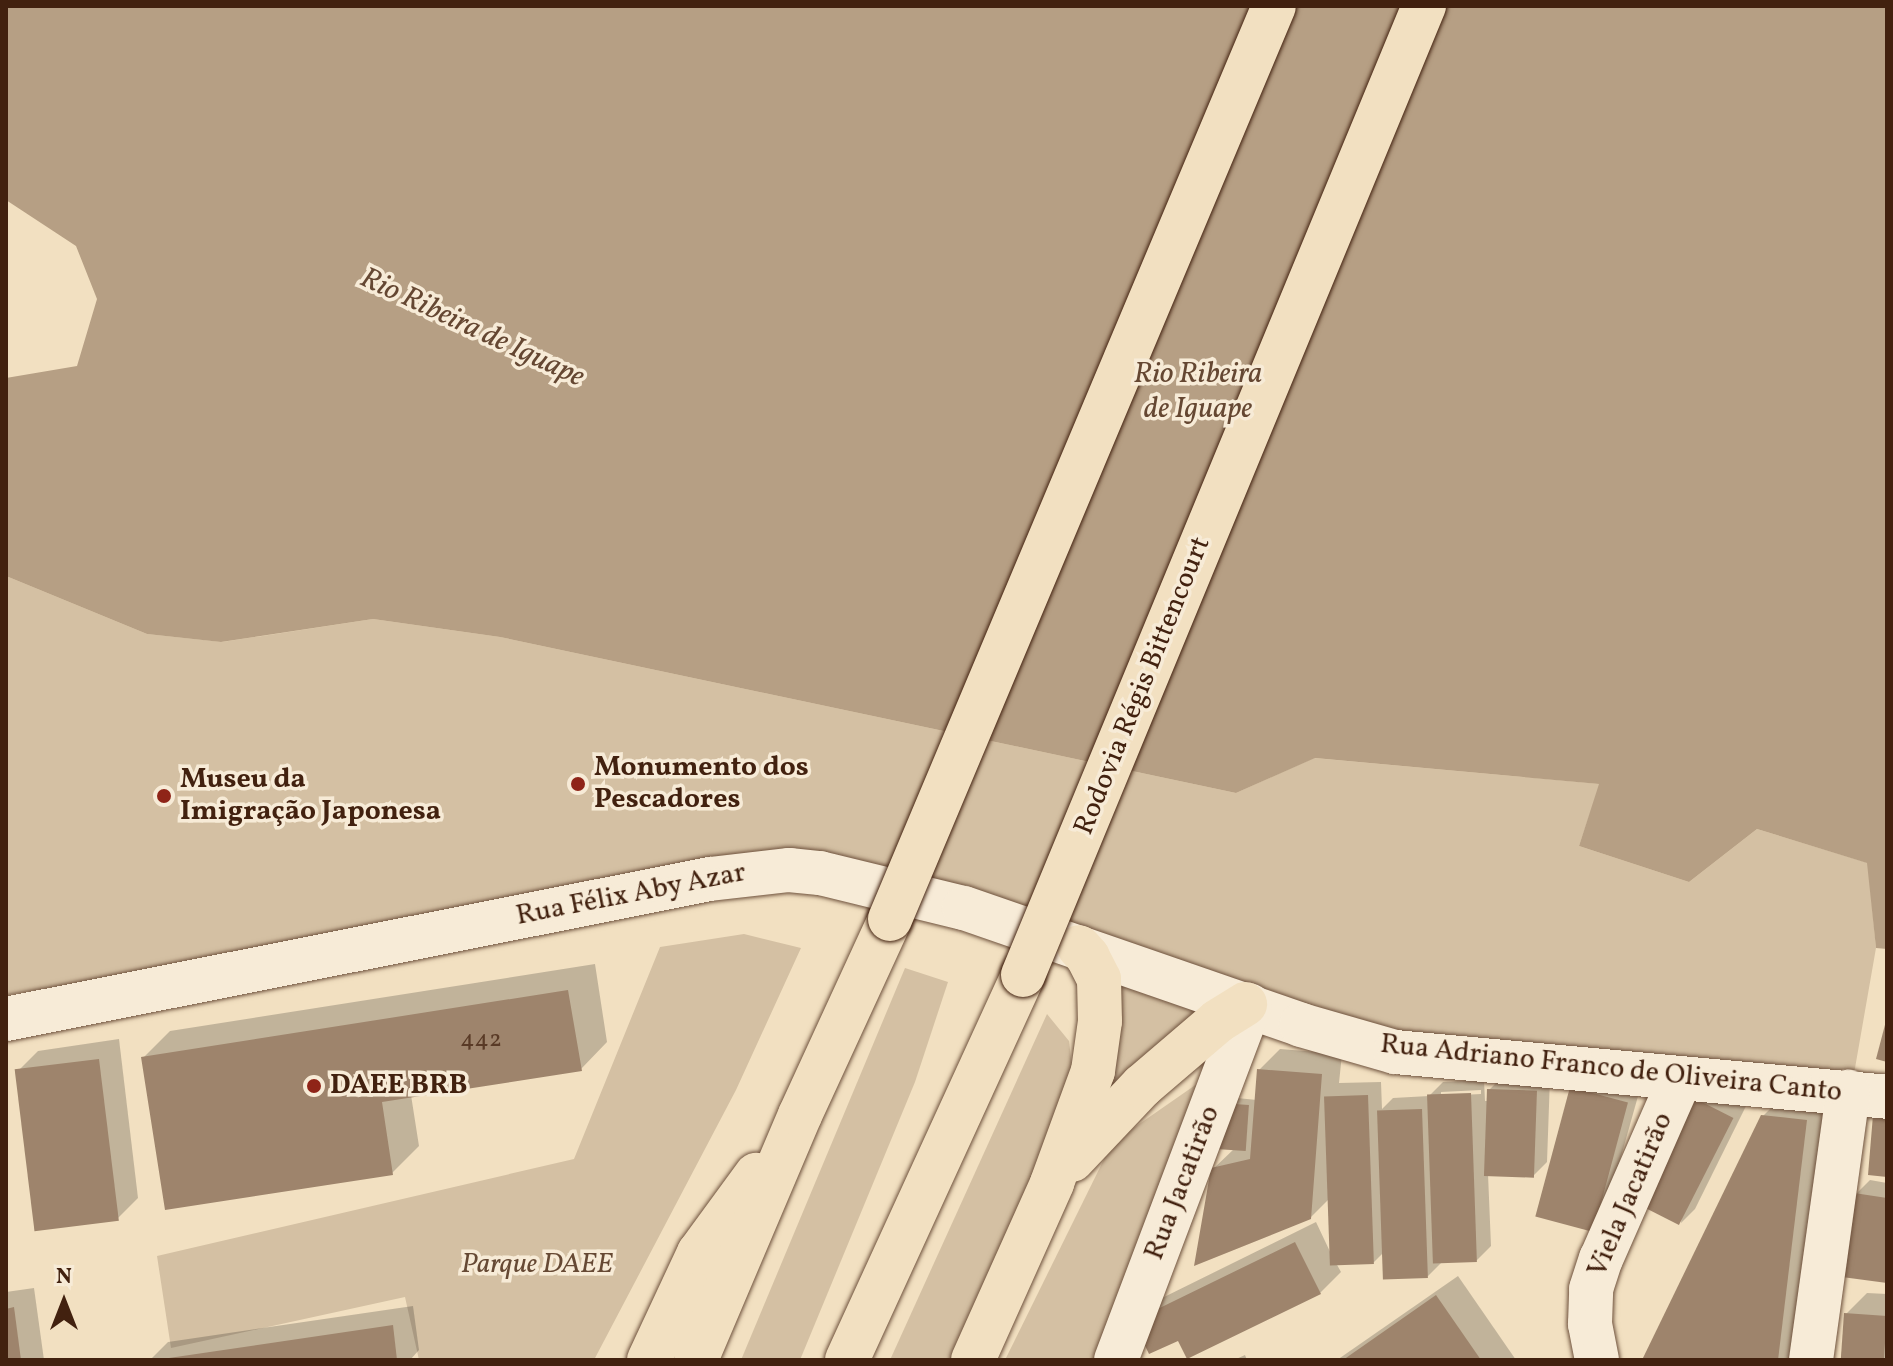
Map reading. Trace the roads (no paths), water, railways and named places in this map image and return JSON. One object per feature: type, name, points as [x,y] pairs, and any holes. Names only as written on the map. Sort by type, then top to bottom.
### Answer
[{"type":"main road","points":[[696,1360],[800,1115],[890,919],[1274,6]]},
{"type":"main road","name":"Rodovia Régis Bittencourt","points":[[847,1360],[1023,975],[1424,6]]},
{"type":"main road","points":[[973,1360],[1052,1183],[1089,1083],[1100,1021],[1099,979],[1096,968],[1079,947]]},
{"type":"main road","points":[[1052,1183],[1111,1115],[1142,1086],[1218,1021],[1247,1005]]},
{"type":"main road","points":[[649,1360],[699,1253],[800,1115]]},
{"type":"street","name":"Rua Félix Aby Azar","points":[[6,1019],[754,871],[820,873],[964,908],[1247,1005]]},
{"type":"street","name":"Rua Adriano Franco de Oliveira Canto","points":[[1247,1005],[1301,1025],[1395,1052],[1867,1095]]},
{"type":"street","name":"Rua Jacatirão","points":[[1116,1360],[1247,1005]]},
{"type":"street","name":"Viela Jacatirão","points":[[1597,1360],[1590,1324],[1591,1289],[1601,1259],[1680,1079]]},
{"type":"street","points":[[1811,1360],[1867,1095]]},
{"type":"water","name":"Rio Ribeira de Iguape","points":[[6,6],[1887,6],[1887,949],[1876,948],[1867,863],[1757,829],[1689,882],[1579,846],[1599,784],[1315,758],[1236,793],[500,637],[373,619],[221,642],[147,634],[6,576],[6,378],[77,366],[97,299],[76,246],[6,200]]},
{"type":"place","name":"Monumento dos Pescadores","points":[[578,784]]},
{"type":"place","name":"Museu da Imigração Japonesa","points":[[164,796]]},
{"type":"place","name":"DAEE BRB","points":[[314,1086]]},
{"type":"park label","name":"Parque DAEE","points":[[537,1265]]}]
